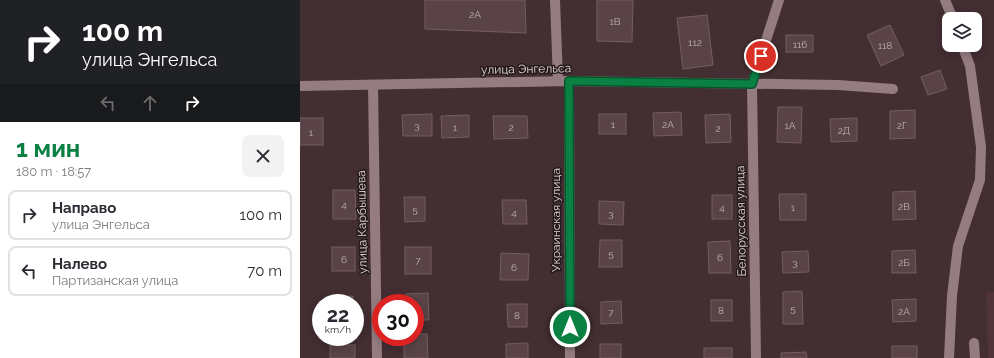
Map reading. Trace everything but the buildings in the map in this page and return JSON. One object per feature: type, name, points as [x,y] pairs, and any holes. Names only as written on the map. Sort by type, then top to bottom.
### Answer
[{"type":"street","points":[[555,0],[558,81]]},
{"type":"street","name":"Белорусская улица","points":[[756,358],[752,84],[779,0]]},
{"type":"street","points":[[946,0],[950,12]]},
{"type":"street","points":[[949,358],[952,296],[958,246],[980,180],[980,147],[970,66],[965,52]]},
{"type":"street","name":"улица Энгельса","points":[[300,86],[373,86],[569,81],[838,85],[893,90]]},
{"type":"street","name":"Украинская улица","points":[[569,81],[570,358]]},
{"type":"street","name":"улица Карбышева","points":[[373,86],[377,358]]},
{"type":"street","points":[[974,343],[975,358]]},
{"type":"shaded area","points":[[994,292],[994,358],[988,358],[986,293]]},
{"type":"route","points":[[570,327],[569,81],[752,84],[761,56]]}]
